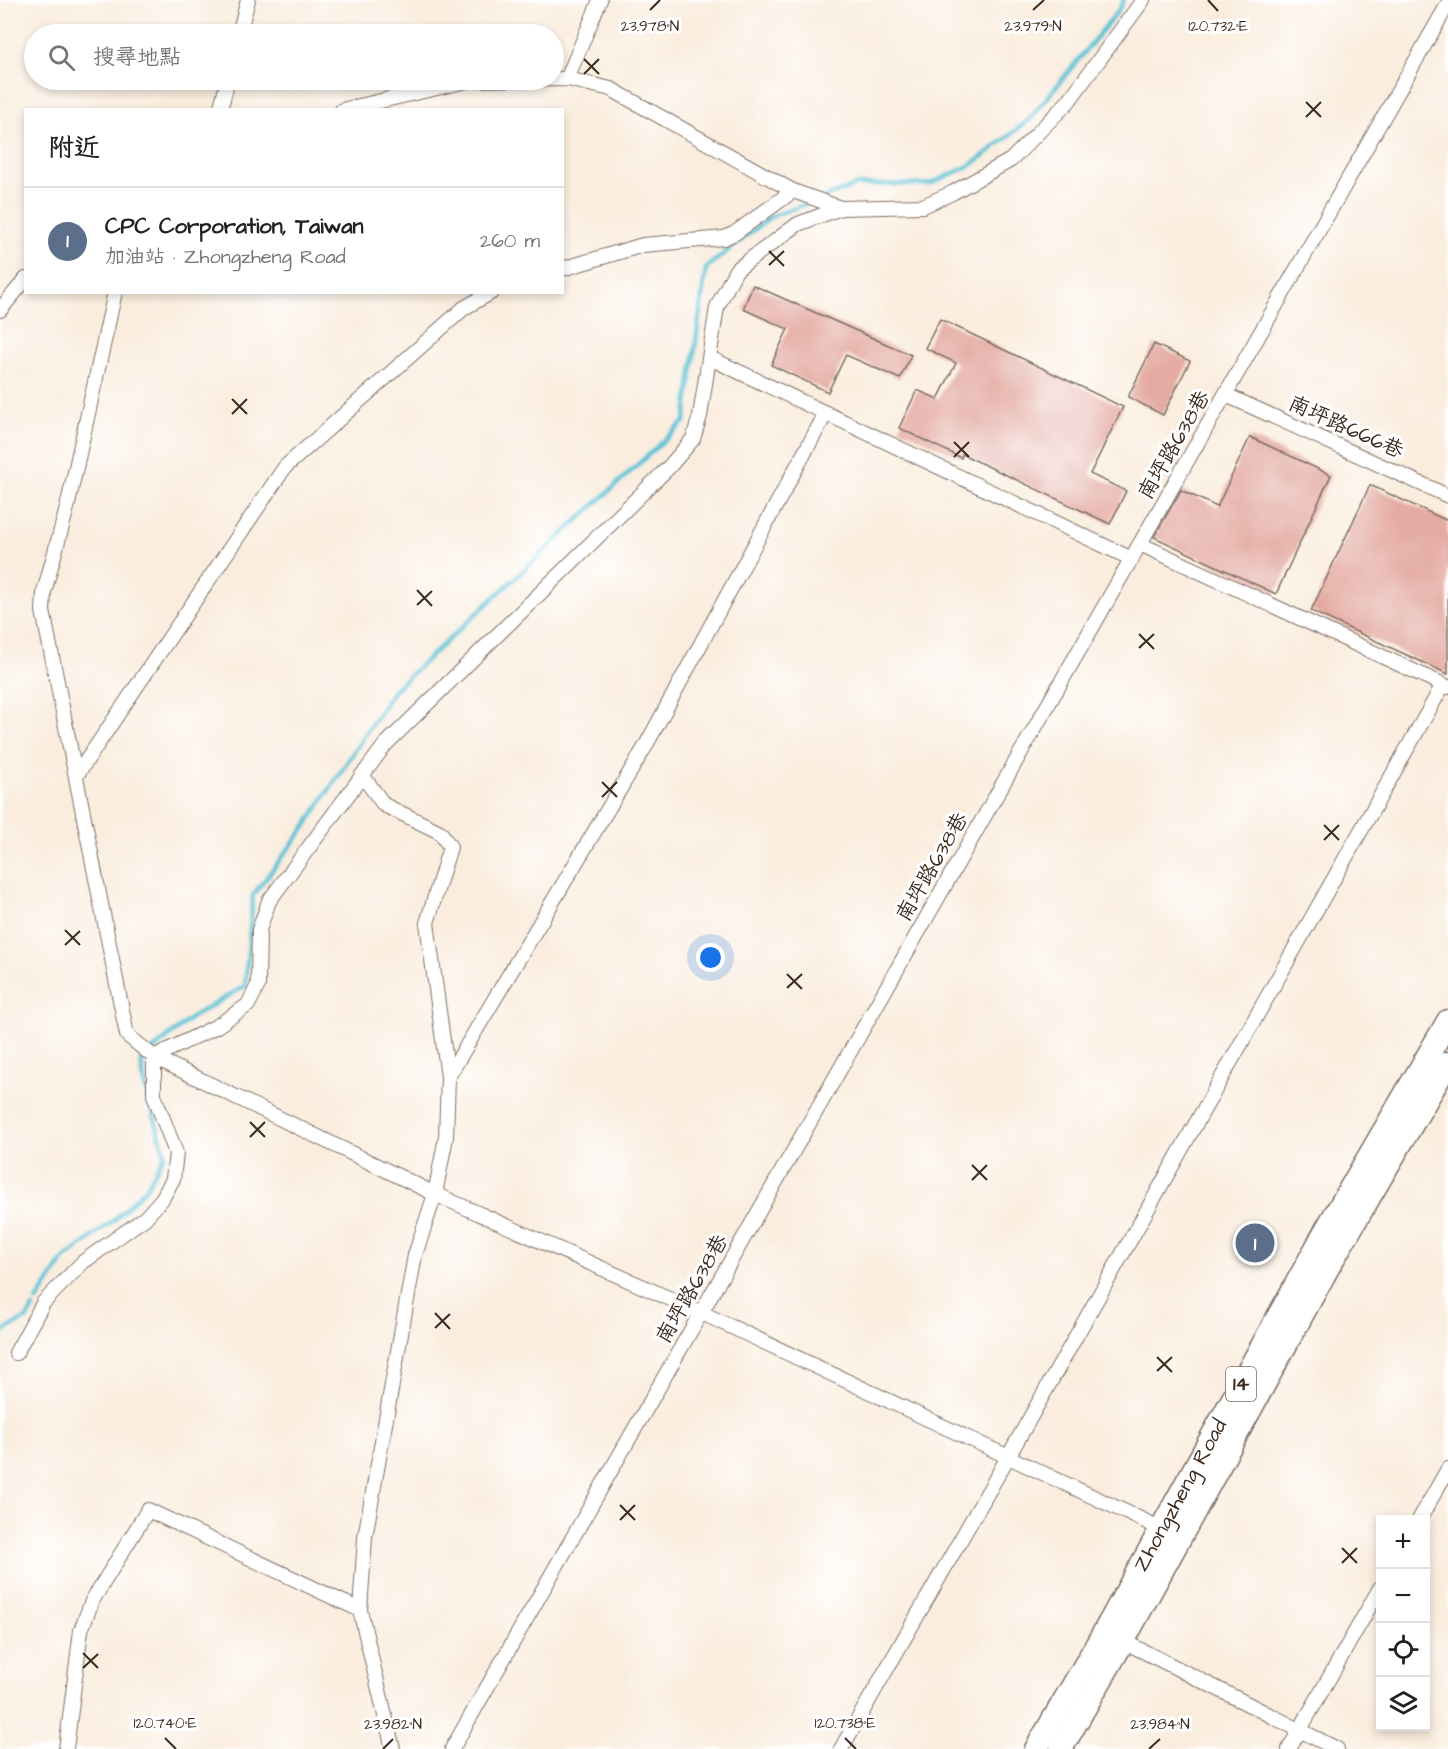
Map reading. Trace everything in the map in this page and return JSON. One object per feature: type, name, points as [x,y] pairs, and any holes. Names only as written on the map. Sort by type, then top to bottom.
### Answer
[{"type":"main road","name":"Zhongzheng Road","points":[[1171,1534],[1327,1228],[1448,1021]]},
{"type":"main road","name":"Zhongzheng Road","points":[[1060,1749],[1114,1636],[1171,1534],[1448,1063]]},
{"type":"main road","name":"Zhongzheng Road","points":[[1036,1749],[1114,1636]]},
{"type":"street","points":[[242,24],[248,0]]},
{"type":"street","points":[[600,0],[567,80],[610,89],[793,191],[842,208]]},
{"type":"street","points":[[154,1057],[217,1026],[248,1005],[258,985],[259,930],[269,901],[385,744],[669,467],[693,439],[700,416],[717,307],[736,270],[798,224],[842,208],[923,206],[952,193],[1011,160],[1068,102],[1143,0]]},
{"type":"street","name":"南坪路638巷","points":[[452,1749],[1448,4]]},
{"type":"street","points":[[221,108],[225,90]]},
{"type":"street","points":[[351,108],[428,90]]},
{"type":"street","points":[[564,268],[643,245],[724,238],[735,233],[793,191]]},
{"type":"street","points":[[0,310],[24,281]]},
{"type":"street","points":[[115,294],[67,508],[44,592],[43,611],[127,1035],[154,1057],[435,1194],[702,1312],[1171,1534]]},
{"type":"street","points":[[76,776],[285,467],[464,308],[488,294]]},
{"type":"street","points":[[710,358],[1132,559]]},
{"type":"street","name":"南坪路666巷","points":[[1226,395],[1448,496]]},
{"type":"street","points":[[448,1077],[645,747],[826,413]]},
{"type":"street","points":[[841,1749],[1445,686],[1140,544]]},
{"type":"street","points":[[362,776],[384,805],[440,832],[450,847],[427,923],[448,1077],[446,1137],[435,1194],[416,1255],[365,1537],[360,1610],[393,1749]]},
{"type":"street","points":[[16,1353],[43,1304],[83,1262],[145,1218],[162,1199],[173,1179],[176,1153],[154,1095],[154,1057]]},
{"type":"street","points":[[1422,1515],[1448,1469]]},
{"type":"street","points":[[66,1749],[81,1630],[92,1601],[148,1510],[360,1610]]},
{"type":"street","points":[[1289,1749],[1376,1595]]},
{"type":"street","points":[[1114,1636],[1337,1749]]},
{"type":"building","points":[[753,285],[911,355],[900,379],[846,355],[828,392],[771,365],[788,329],[743,309]]},
{"type":"building","points":[[940,319],[1123,407],[1090,474],[1126,491],[1110,524],[962,454],[961,458],[899,428],[917,390],[938,399],[956,363],[925,348]]},
{"type":"building","points":[[1154,344],[1190,361],[1163,415],[1128,397]]},
{"type":"building","points":[[1250,437],[1331,475],[1276,594],[1154,537],[1181,490],[1217,507]]},
{"type":"building","points":[[1370,485],[1448,521],[1448,674],[1311,611]]},
{"type":"waterway","points":[[823,198],[857,185],[930,184],[973,164],[1029,120],[1118,11],[1124,0]]},
{"type":"waterway","points":[[37,1301],[63,1260],[114,1220],[146,1188],[165,1154],[144,1082],[141,1060],[192,1017],[245,986],[253,895],[303,830],[394,690],[685,421],[706,268],[770,217],[812,202]]},
{"type":"waterway","points":[[0,1333],[27,1318],[33,1308]]},
{"type":"place","name":"CPC Corporation, Taiwan","points":[[1255,1243]]}]
